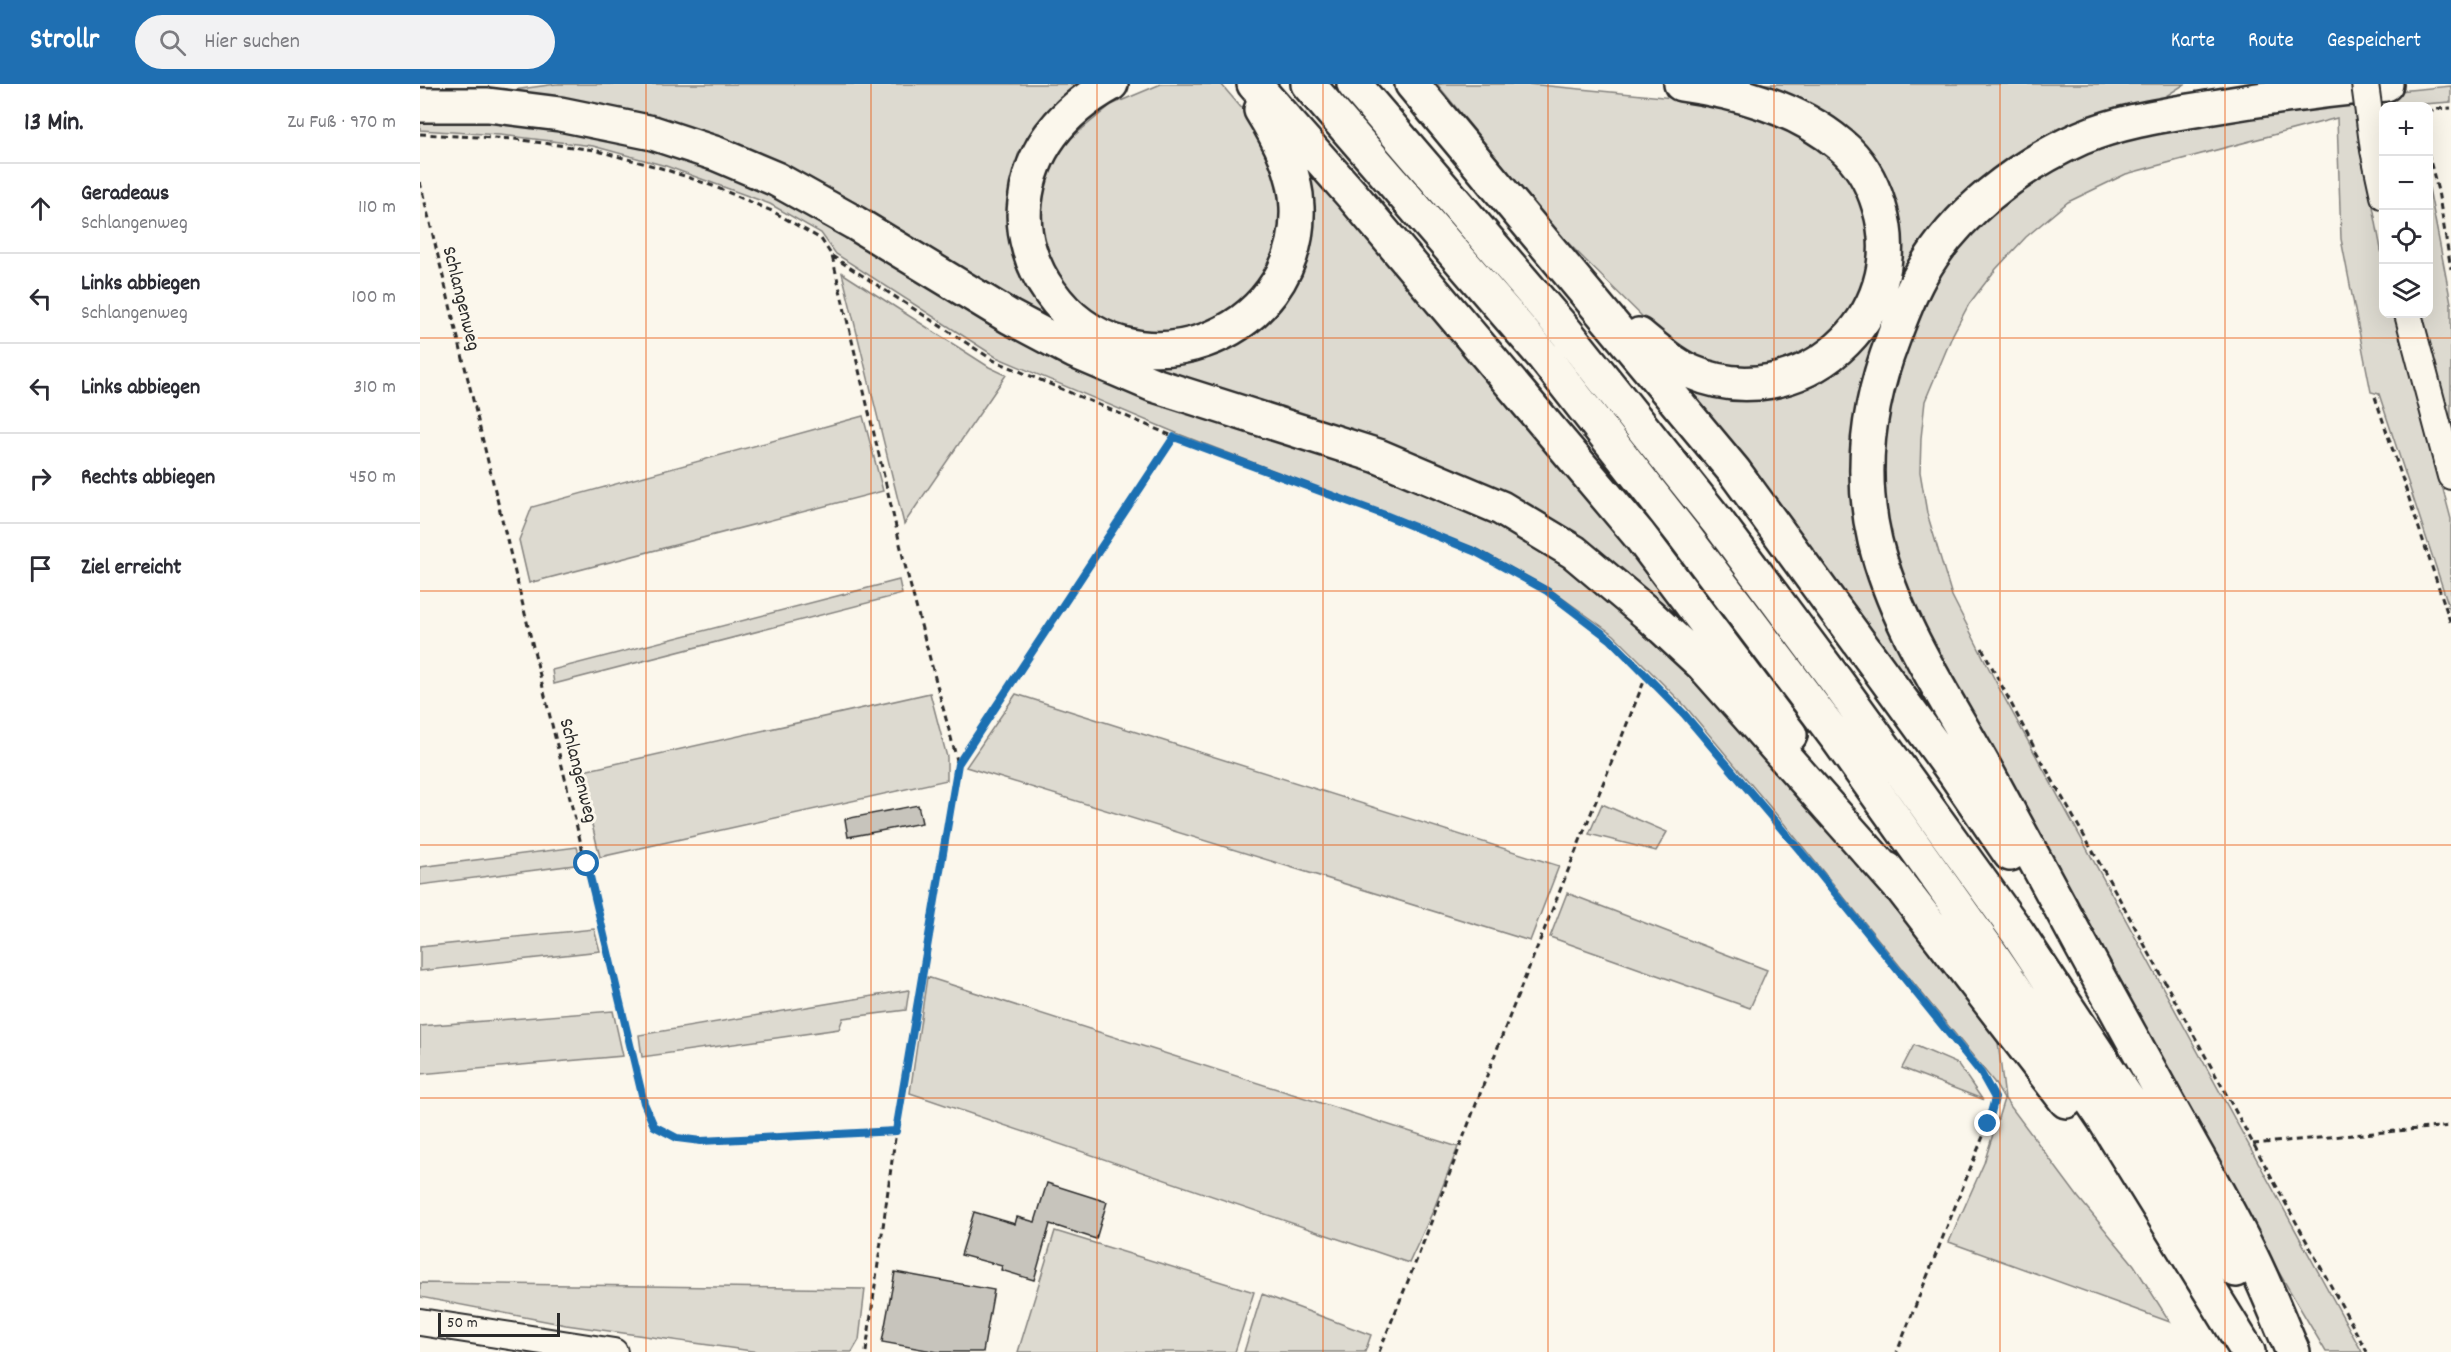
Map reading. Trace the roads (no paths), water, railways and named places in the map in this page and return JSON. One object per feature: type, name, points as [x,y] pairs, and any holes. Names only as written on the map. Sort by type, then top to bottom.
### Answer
[{"type":"highway","points":[[420,85],[426,84]]},
{"type":"highway","points":[[1112,84],[1080,103],[1064,116],[1040,148],[1027,186],[1024,216],[1028,246],[1043,282],[1054,299],[1076,320],[1101,336],[1120,343],[1160,349],[1180,348],[1209,340],[1236,327],[1251,314],[1277,284],[1293,247],[1297,207],[1290,168],[1248,85]]},
{"type":"highway","points":[[1560,261],[1656,349],[1690,371],[1710,378],[1750,384],[1790,377],[1826,359],[1856,331],[1876,296],[1885,256],[1882,216],[1868,178],[1842,146],[1810,124],[1780,108],[1723,90],[1681,84]]},
{"type":"highway","points":[[2293,1352],[2249,1252],[1984,765],[1925,663],[1892,593],[1875,541],[1866,446],[1873,398],[1900,319],[1921,273],[1946,238],[1982,200],[2028,166],[2082,138],[2137,119],[2290,94],[2386,84]]},
{"type":"highway","points":[[1248,85],[1360,204],[1639,535],[1749,679],[1899,886],[2080,1119],[2147,1213],[2190,1257]]},
{"type":"highway","points":[[1308,85],[1544,357],[1684,535],[1837,738],[1990,952],[2104,1119],[2248,1352]]},
{"type":"highway","points":[[1355,85],[1567,333],[1717,521],[1837,682],[2018,933],[2135,1110],[2288,1352]]},
{"type":"highway","points":[[1412,85],[1734,471],[1953,771],[2111,1001]]},
{"type":"highway","points":[[420,105],[488,105],[560,114],[653,133],[717,154],[776,178],[1010,317],[1074,351],[1154,385],[1378,456],[1501,508],[1574,552],[1649,615],[1703,665],[1899,886]]},
{"type":"main road","points":[[2365,84],[2379,173]]},
{"type":"main road","points":[[2409,318],[2451,476]]},
{"type":"main road","points":[[420,1322],[614,1352]]}]
